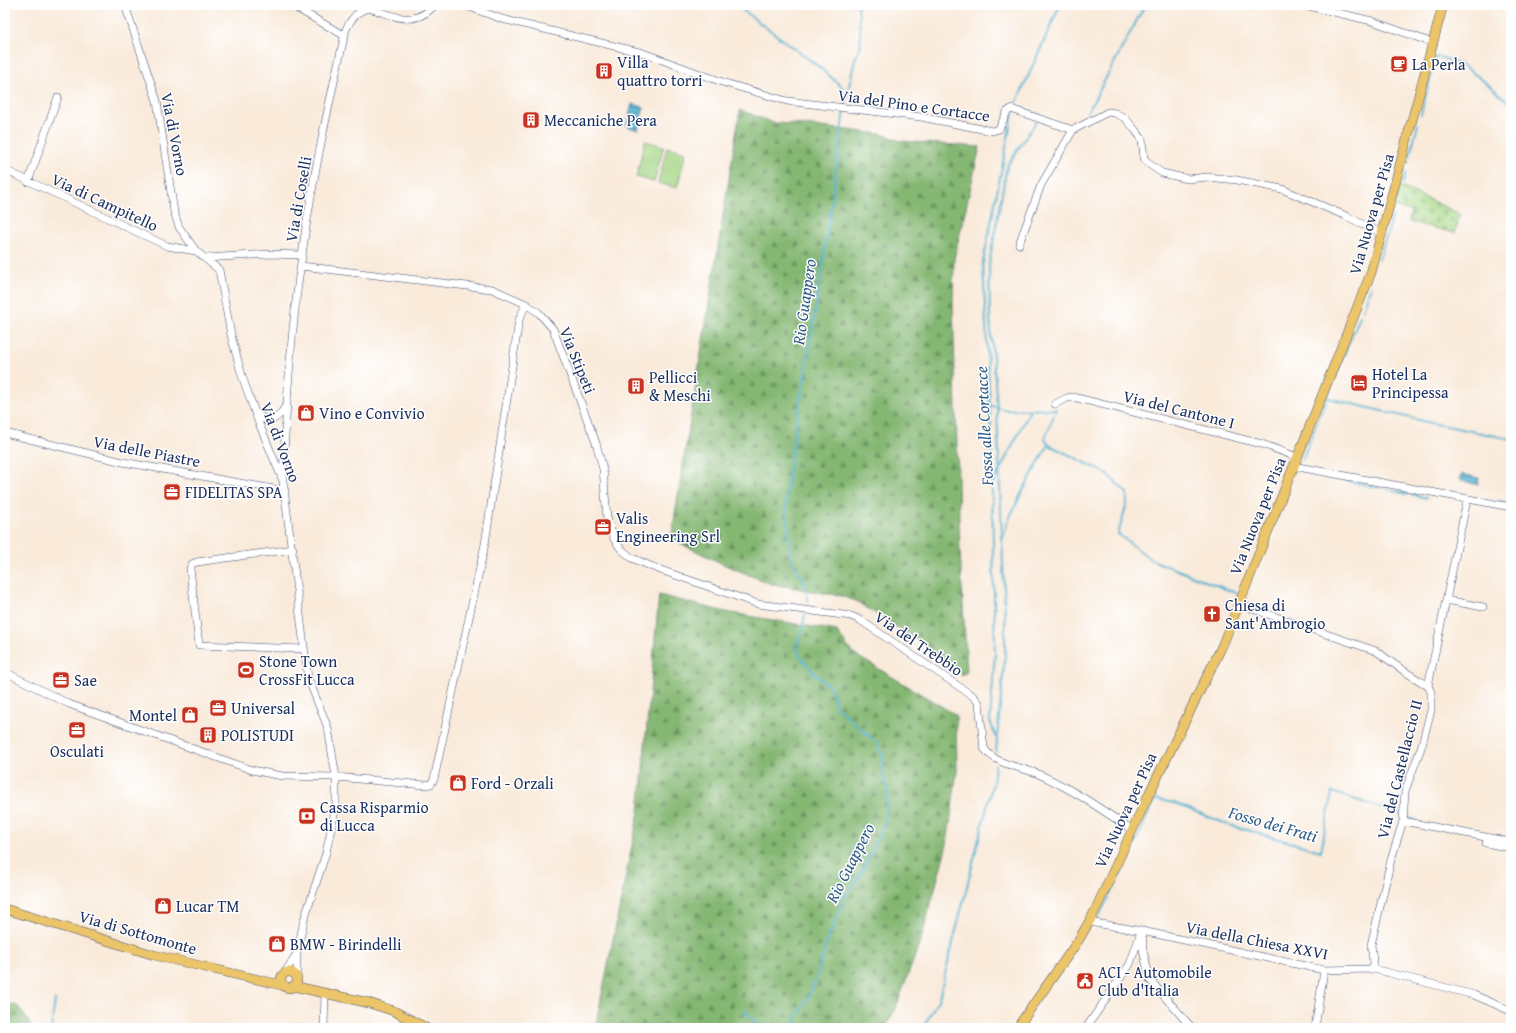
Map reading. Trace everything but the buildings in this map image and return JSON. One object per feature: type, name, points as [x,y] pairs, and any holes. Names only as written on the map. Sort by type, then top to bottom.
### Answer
[{"type":"main road","name":"Via Nuova per Pisa","points":[[1017,1028],[1089,922],[1132,830],[1214,663],[1296,457],[1362,298],[1383,234],[1443,5]]},
{"type":"main road","name":"Via di Sottomonte","points":[[5,909],[154,955],[369,1003],[394,1011],[426,1028]]},
{"type":"main road","name":"Via di Sottomonte","points":[[264,980],[291,972],[296,977],[322,993]]},
{"type":"main road","points":[[284,974],[282,982],[289,986],[296,982],[296,977]]},
{"type":"street","name":"Via di Vorno","points":[[125,5],[157,101],[174,212],[185,238],[196,251],[219,270],[231,335],[242,376],[283,481],[293,549],[308,678],[328,728],[336,777],[336,806],[328,841],[304,920],[297,953],[296,977]]},
{"type":"street","points":[[291,5],[345,36]]},
{"type":"street","name":"Via di Coselli","points":[[283,481],[287,404],[302,256],[322,142],[345,36],[350,21],[359,8],[369,8],[400,18],[413,19],[427,14],[435,5]]},
{"type":"street","name":"Via del Pino e Cortacce","points":[[464,5],[502,19],[610,44],[670,62],[710,78],[787,101],[921,117],[992,131],[999,129],[1007,112],[1013,110],[1073,130]]},
{"type":"street","points":[[1304,5],[1372,21],[1433,44]]},
{"type":"street","points":[[28,182],[58,97]]},
{"type":"street","points":[[1019,244],[1041,186],[1073,130],[1108,112],[1115,113],[1124,118],[1136,131],[1142,139],[1144,158],[1149,164],[1162,173],[1188,179],[1207,177],[1237,180],[1282,189],[1346,216],[1383,234]]},
{"type":"street","name":"Via di Campitello","points":[[5,170],[167,246],[196,251]]},
{"type":"street","points":[[206,258],[271,254],[302,256]]},
{"type":"street","name":"Via Stipeti","points":[[301,266],[492,289],[526,304],[539,313],[553,329],[596,443],[603,469],[607,518],[610,527],[621,549],[632,558]]},
{"type":"street","points":[[5,672],[69,704],[237,766],[282,776],[336,777],[425,785],[431,784],[434,779],[485,544],[519,320],[526,304]]},
{"type":"street","name":"Via del Cantone I","points":[[1055,404],[1067,398],[1073,397],[1262,444],[1296,457]]},
{"type":"street","points":[[255,412],[267,421],[280,415],[287,404]]},
{"type":"street","name":"Via delle Piastre","points":[[5,433],[123,462],[285,491]]},
{"type":"street","points":[[1293,466],[1511,508]]},
{"type":"street","points":[[1428,686],[1468,500]]},
{"type":"street","points":[[293,549],[197,562],[192,564],[190,569],[199,645],[304,649]]},
{"type":"street","name":"Via del Trebbio","points":[[632,558],[655,568],[758,604],[851,616],[860,620],[973,696],[979,703],[984,748],[988,754],[996,759],[1036,773],[1079,794],[1132,830]]},
{"type":"street","points":[[1446,600],[1483,607]]},
{"type":"street","name":"Via del Castellaccio II","points":[[1238,604],[1376,651],[1428,686],[1431,692],[1431,710],[1421,748],[1405,791],[1403,822],[1391,860],[1371,945],[1374,969]]},
{"type":"street","points":[[1403,822],[1511,842]]},
{"type":"street","points":[[1430,827],[1453,836],[1511,848]]},
{"type":"street","name":"Via della Chiesa XXVI","points":[[1089,922],[1142,931],[1324,970],[1374,969],[1474,995],[1511,1011]]},
{"type":"street","points":[[1086,1028],[1130,964],[1142,931]]},
{"type":"street","points":[[1142,931],[1143,950],[1150,980],[1192,1028]]},
{"type":"street","name":"Via di Vorno","points":[[284,974],[297,953]]},
{"type":"street","points":[[1315,1028],[1324,970]]},
{"type":"street","points":[[322,993],[324,1028]]},
{"type":"green space","points":[[740,110],[774,123],[882,134],[901,141],[980,147],[954,259],[953,301],[960,553],[967,672],[962,675],[913,637],[856,601],[841,596],[771,584],[725,565],[671,539]]},
{"type":"green space","points":[[645,141],[664,146],[654,182],[636,177]]},
{"type":"green space","points":[[667,147],[686,152],[677,188],[658,183]]},
{"type":"green space","points":[[1400,186],[1460,214],[1455,233],[1409,222],[1411,211],[1394,207]]},
{"type":"green space","points":[[659,595],[726,612],[837,631],[852,653],[956,715],[957,771],[947,844],[922,937],[895,1010],[885,1028],[595,1028],[639,811]]},
{"type":"green space","points":[[5,1003],[18,1006],[31,1025],[18,1025],[18,1028],[5,1028]]},
{"type":"water","points":[[632,104],[644,107],[638,130],[626,126]]},
{"type":"water","points":[[1462,474],[1479,478],[1478,485],[1460,480]]},
{"type":"waterway","points":[[736,5],[823,70],[843,88],[846,94]]},
{"type":"waterway","name":"Rio Guappero","points":[[845,105],[855,59],[861,45],[858,5]]},
{"type":"waterway","points":[[1014,108],[1060,5]]},
{"type":"waterway","points":[[1067,125],[1076,124],[1084,119],[1145,5]]},
{"type":"waterway","points":[[1421,114],[1436,57],[1446,59],[1466,68],[1511,104]]},
{"type":"waterway","points":[[1016,107],[1040,115]]},
{"type":"waterway","name":"Rio Guappero","points":[[807,601],[806,588],[791,557],[786,499],[793,441],[824,256],[844,110]]},
{"type":"waterway","points":[[996,752],[997,740],[990,721],[995,653],[991,429],[983,263],[1013,112]]},
{"type":"waterway","name":"Fossa alle Cortacce","points":[[997,739],[1005,655],[1005,616],[997,407],[990,318],[989,264],[1007,166],[1036,122]]},
{"type":"waterway","points":[[1408,163],[1418,124]]},
{"type":"waterway","points":[[1403,184],[1406,173]]},
{"type":"waterway","points":[[1379,259],[1393,216]]},
{"type":"waterway","points":[[1363,310],[1371,286]]},
{"type":"waterway","points":[[1302,460],[1360,316]]},
{"type":"waterway","points":[[1328,398],[1431,423],[1511,439]]},
{"type":"waterway","points":[[989,405],[1007,410],[1056,409],[1045,439],[1049,445],[1106,473],[1127,493],[1127,503],[1118,534],[1152,560],[1236,593]]},
{"type":"waterway","points":[[992,485],[1030,411]]},
{"type":"waterway","points":[[1041,457],[1049,445]]},
{"type":"waterway","points":[[1003,538],[1008,521],[1042,456]]},
{"type":"waterway","points":[[1307,472],[1380,488]]},
{"type":"waterway","points":[[1387,489],[1407,494]]},
{"type":"waterway","points":[[1411,494],[1426,498]]},
{"type":"waterway","points":[[1498,501],[1511,503]]},
{"type":"waterway","name":"Rio Guappero","points":[[795,1028],[794,1023],[813,988],[829,935],[847,893],[860,876],[886,819],[888,791],[883,774],[883,757],[876,742],[836,706],[831,688],[812,671],[800,656],[796,647],[802,631],[805,614]]},
{"type":"waterway","points":[[923,1028],[939,998],[993,783],[995,765]]},
{"type":"waterway","name":"Fosso dei Frati","points":[[1128,858],[1155,799],[1174,803],[1229,825],[1321,851],[1332,792],[1400,814]]},
{"type":"waterway","name":"Fosso dei Frati","points":[[1408,818],[1415,820]]},
{"type":"waterway","name":"Fosso dei Frati","points":[[1099,916],[1124,867]]},
{"type":"waterway","points":[[51,1028],[55,1000]]},
{"type":"waterway","points":[[744,1010],[761,1028]]},
{"type":"place","name":"La Perla","points":[[1399,64]]},
{"type":"place","name":"Villa quattro torri","points":[[604,71]]},
{"type":"place","name":"Meccaniche Pera","points":[[531,120]]},
{"type":"place","name":"Hotel La Principessa","points":[[1359,383]]},
{"type":"place","name":"Pellicci & Meschi","points":[[636,386]]},
{"type":"place","name":"Vino e Convivio","points":[[306,413]]},
{"type":"place","name":"FIDELITAS SPA","points":[[172,492]]},
{"type":"place","name":"Valis Engineering Srl","points":[[603,527]]},
{"type":"place","name":"Chiesa di Sant'Ambrogio","points":[[1212,614]]},
{"type":"place","name":"Stone Town CrossFit Lucca","points":[[246,670]]},
{"type":"place","name":"Sae","points":[[61,680]]},
{"type":"place","name":"Universal","points":[[218,708]]},
{"type":"place","name":"Montel","points":[[190,715]]},
{"type":"place","name":"Osculati","points":[[77,730]]},
{"type":"place","name":"POLISTUDI","points":[[208,735]]},
{"type":"place","name":"Ford - Orzali","points":[[458,783]]},
{"type":"place","name":"Cassa Risparmio di Lucca","points":[[307,816]]},
{"type":"place","name":"Lucar TM","points":[[163,906]]},
{"type":"place","name":"BMW - Birindelli","points":[[277,944]]},
{"type":"place","name":"ACI - Automobile Club d'Italia","points":[[1085,981]]}]
